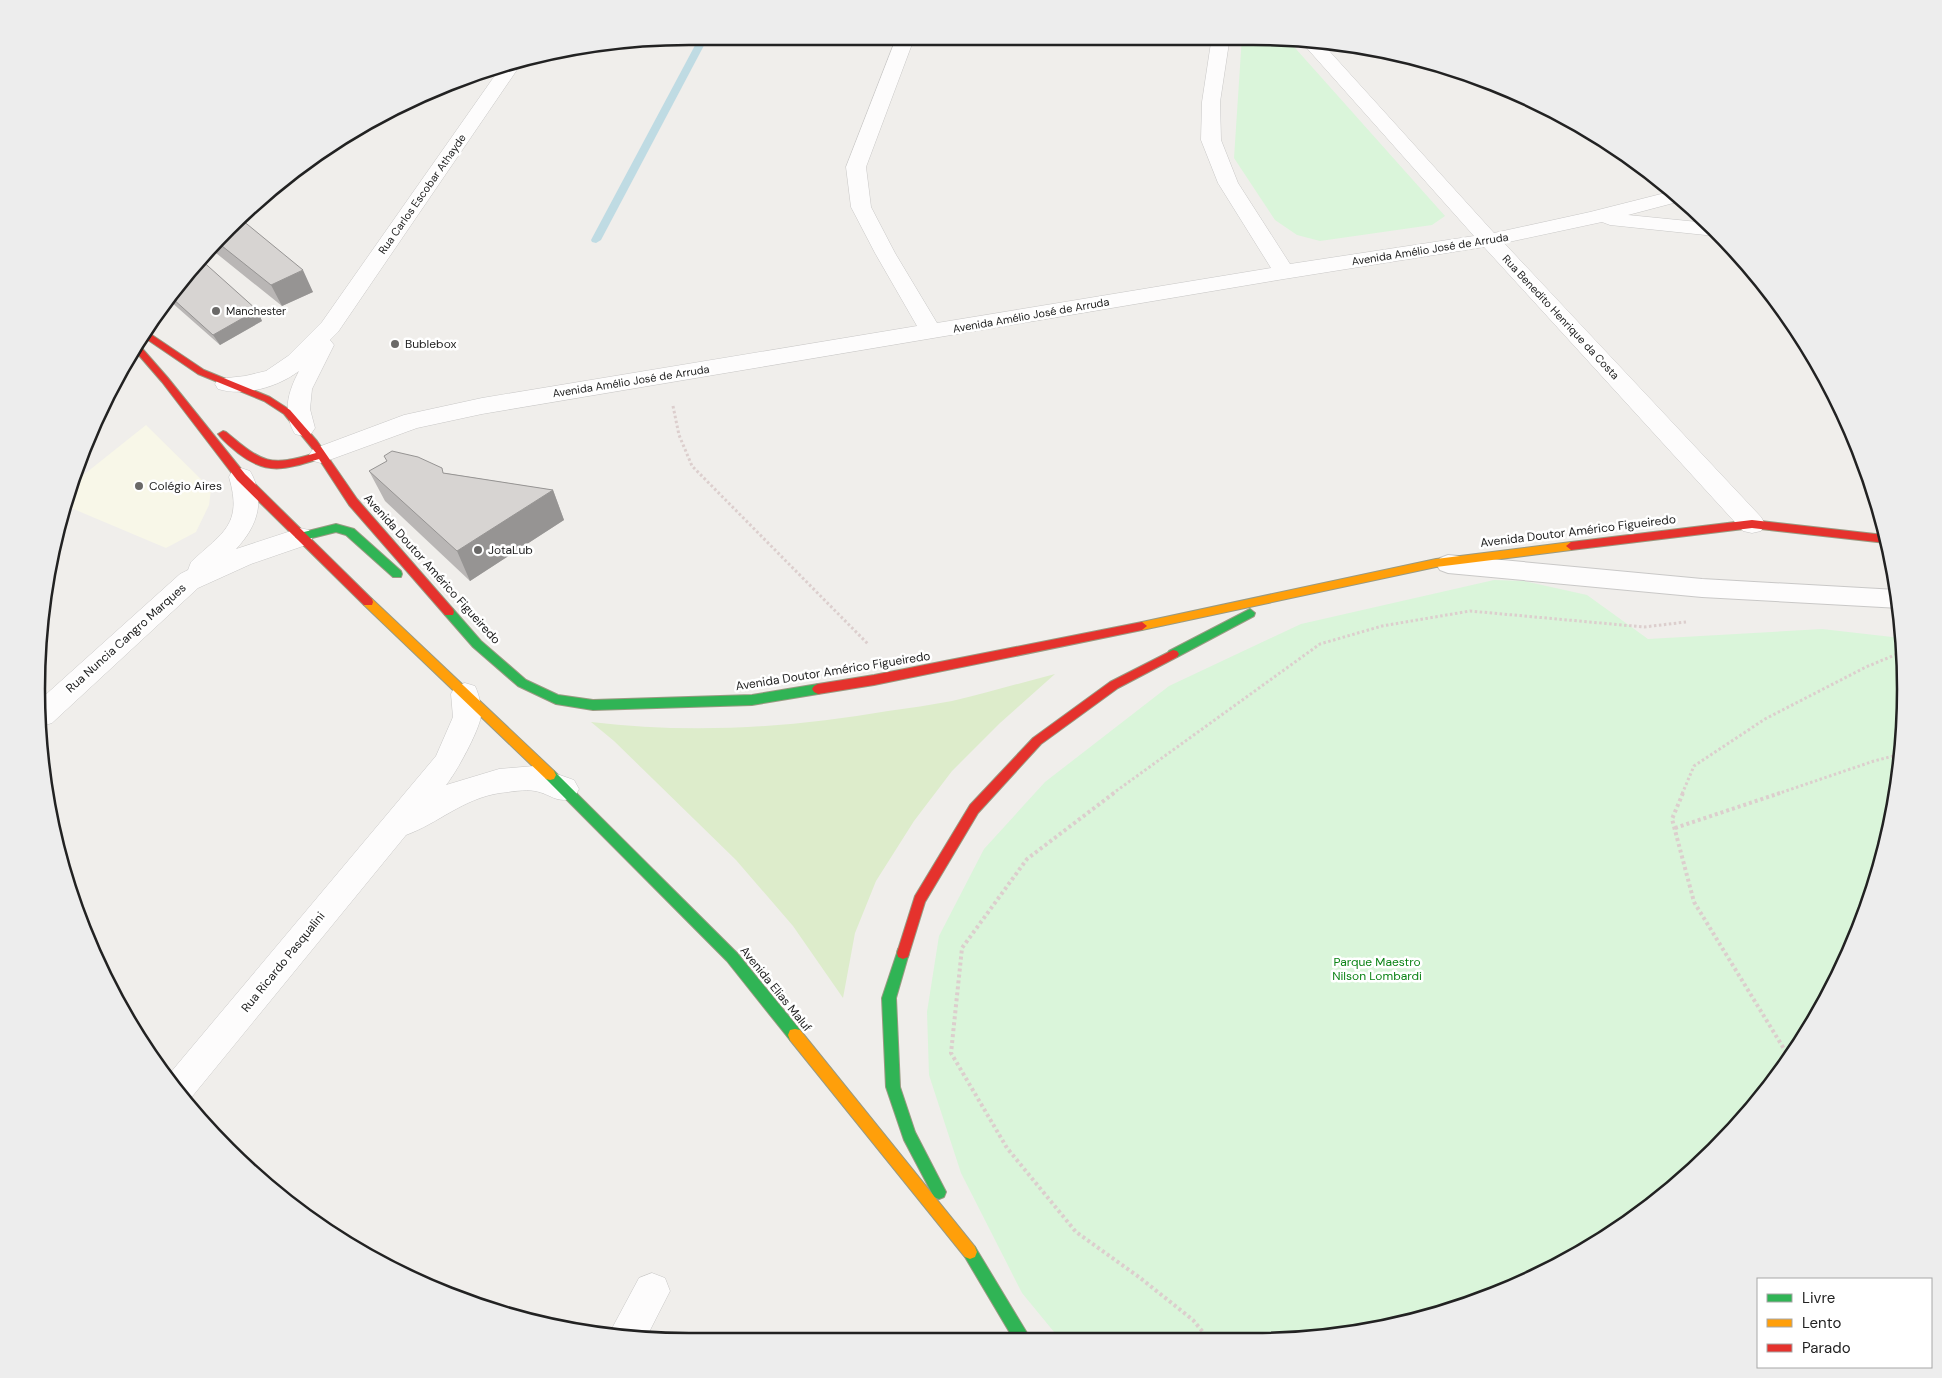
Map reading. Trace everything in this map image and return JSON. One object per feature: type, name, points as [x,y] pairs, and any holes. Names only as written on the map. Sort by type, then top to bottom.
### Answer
[{"type":"main road","name":"Avenida Doutor Américo Figueiredo","points":[[150,337],[165,345],[186,363],[226,384],[272,401],[303,428],[341,486],[477,644],[522,683],[556,698],[593,705],[752,700],[898,675],[1277,598],[1436,563],[1752,524],[1879,538]]},
{"type":"main road","points":[[140,353],[165,380],[241,477],[300,537],[465,694]]},
{"type":"main road","points":[[165,380],[221,432],[262,466],[278,468],[320,455]]},
{"type":"main road","points":[[300,537],[336,528],[350,532],[477,644]]},
{"type":"main road","name":"Avenida Doutor Américo Figueiredo","points":[[967,1247],[909,1136],[893,1087],[889,998],[919,900],[974,809],[1037,740],[1114,685],[1277,598]]},
{"type":"main road","name":"Avenida Elias Maluf","points":[[465,694],[564,789],[732,957],[967,1247],[1019,1333]]},
{"type":"street","points":[[903,45],[856,167],[861,207],[885,253],[932,332]]},
{"type":"street","points":[[1220,45],[1211,102],[1211,140],[1228,183],[1284,272]]},
{"type":"street","name":"Rua Benedito Henrique da Costa","points":[[1317,49],[1490,240],[1752,524]]},
{"type":"street","name":"Rua Carlos Escobar Athayde","points":[[303,428],[298,409],[301,389],[330,327],[506,72]]},
{"type":"street","name":"Avenida Amélio José de Arruda","points":[[320,455],[412,421],[482,406],[1284,272],[1490,240],[1592,218],[1669,198]]},
{"type":"street","points":[[1592,218],[1703,229]]},
{"type":"street","name":"Rua Carlos Escobar Athayde","points":[[226,384],[247,384],[271,378],[292,366],[330,327]]},
{"type":"street","name":"Avenida Amélio José de Arruda","points":[[341,486],[343,472],[351,459],[364,446],[382,433]]},
{"type":"street","points":[[188,581],[234,535],[246,515],[247,500],[241,477]]},
{"type":"street","name":"Rua Nuncia Cangro Marques","points":[[46,712],[188,581],[242,557],[300,537]]},
{"type":"street","name":"Rua Ricardo Pasqualini","points":[[181,1085],[446,763],[467,717],[465,694]]},
{"type":"street","name":"Rua Ricardo Pasqualini","points":[[390,832],[453,794],[499,781],[534,778],[564,789]]},
{"type":"street","points":[[630,1330],[652,1291]]},
{"type":"lane","points":[[1436,563],[1702,588],[1890,599]]},
{"type":"path","points":[[668,375],[679,435],[692,466],[898,675]]},
{"type":"path","points":[[1203,1333],[1192,1320],[1139,1277],[1076,1232],[1007,1148],[951,1053],[962,948],[1027,859],[1116,791],[1320,644],[1382,626],[1470,611],[1644,627],[1692,621]]},
{"type":"path","points":[[1785,1051],[1694,902],[1672,819],[1694,766],[1765,719],[1866,667],[1896,654]]},
{"type":"path","points":[[1674,828],[1893,756]]},
{"type":"shaded area","name":"Colégio Aires","points":[[146,425],[211,489],[209,505],[196,532],[166,548],[71,508],[81,477]]},
{"type":"green space","points":[[1241,45],[1293,46],[1445,216],[1432,225],[1320,241],[1297,235],[1275,220],[1234,158]]},
{"type":"green space","name":"Parque Maestro Nilson Lombardi","points":[[1494,580],[1524,581],[1587,595],[1648,639],[1822,629],[1895,637],[1897,689],[1896,731],[1891,773],[1885,815],[1863,896],[1831,974],[1811,1011],[1764,1081],[1737,1114],[1678,1173],[1645,1200],[1575,1247],[1538,1267],[1460,1299],[1379,1321],[1295,1332],[1055,1333],[1022,1293],[961,1173],[929,1075],[927,1012],[939,936],[984,849],[1045,782],[1169,686],[1301,624]]},
{"type":"green space","points":[[1055,674],[1000,723],[952,771],[914,821],[876,881],[855,933],[843,998],[793,926],[736,860],[614,741],[591,722],[665,728],[703,728],[814,722],[952,701]]},
{"type":"building","points":[[246,223],[303,270],[271,285],[222,246]]},
{"type":"building","name":"Manchester","points":[[205,264],[257,310],[213,335],[175,301]]},
{"type":"building","points":[[392,451],[418,457],[442,468],[443,473],[553,490],[457,551],[369,471],[387,461],[384,456]]},
{"type":"waterway","points":[[596,240],[700,45]]},
{"type":"traffic: fast","points":[[300,537],[336,528],[350,532],[397,574]]},
{"type":"traffic: fast","points":[[449,612],[477,644],[522,683],[556,699],[593,705],[752,700],[818,689]]},
{"type":"traffic: fast","points":[[1173,654],[1250,613]]},
{"type":"traffic: fast","points":[[550,775],[732,957],[795,1035]]},
{"type":"traffic: fast","points":[[903,953],[889,998],[893,1087],[909,1135],[939,1192]]},
{"type":"traffic: fast","points":[[970,1252],[1019,1333]]},
{"type":"traffic: slow","points":[[1142,626],[1436,563],[1571,546]]},
{"type":"traffic: slow","points":[[368,602],[550,775]]},
{"type":"traffic: slow","points":[[795,1035],[970,1252]]},
{"type":"traffic: jam","points":[[150,337],[201,372],[267,399],[287,412],[314,443],[353,502],[449,612]]},
{"type":"traffic: jam","points":[[141,352],[241,477],[368,602]]},
{"type":"traffic: jam","points":[[223,434],[248,455],[267,465],[289,464],[321,455]]},
{"type":"traffic: jam","points":[[1571,546],[1752,524],[1879,538]]},
{"type":"traffic: jam","points":[[818,689],[874,680],[1142,626]]},
{"type":"traffic: jam","points":[[903,953],[919,900],[974,809],[1037,741],[1114,685],[1173,654]]},
{"type":"place","name":"Manchester","points":[[216,311]]},
{"type":"place","name":"Bublebox","points":[[395,344]]},
{"type":"place","name":"Colégio Aires","points":[[139,486]]},
{"type":"place","name":"JotaLub","points":[[478,550]]}]
